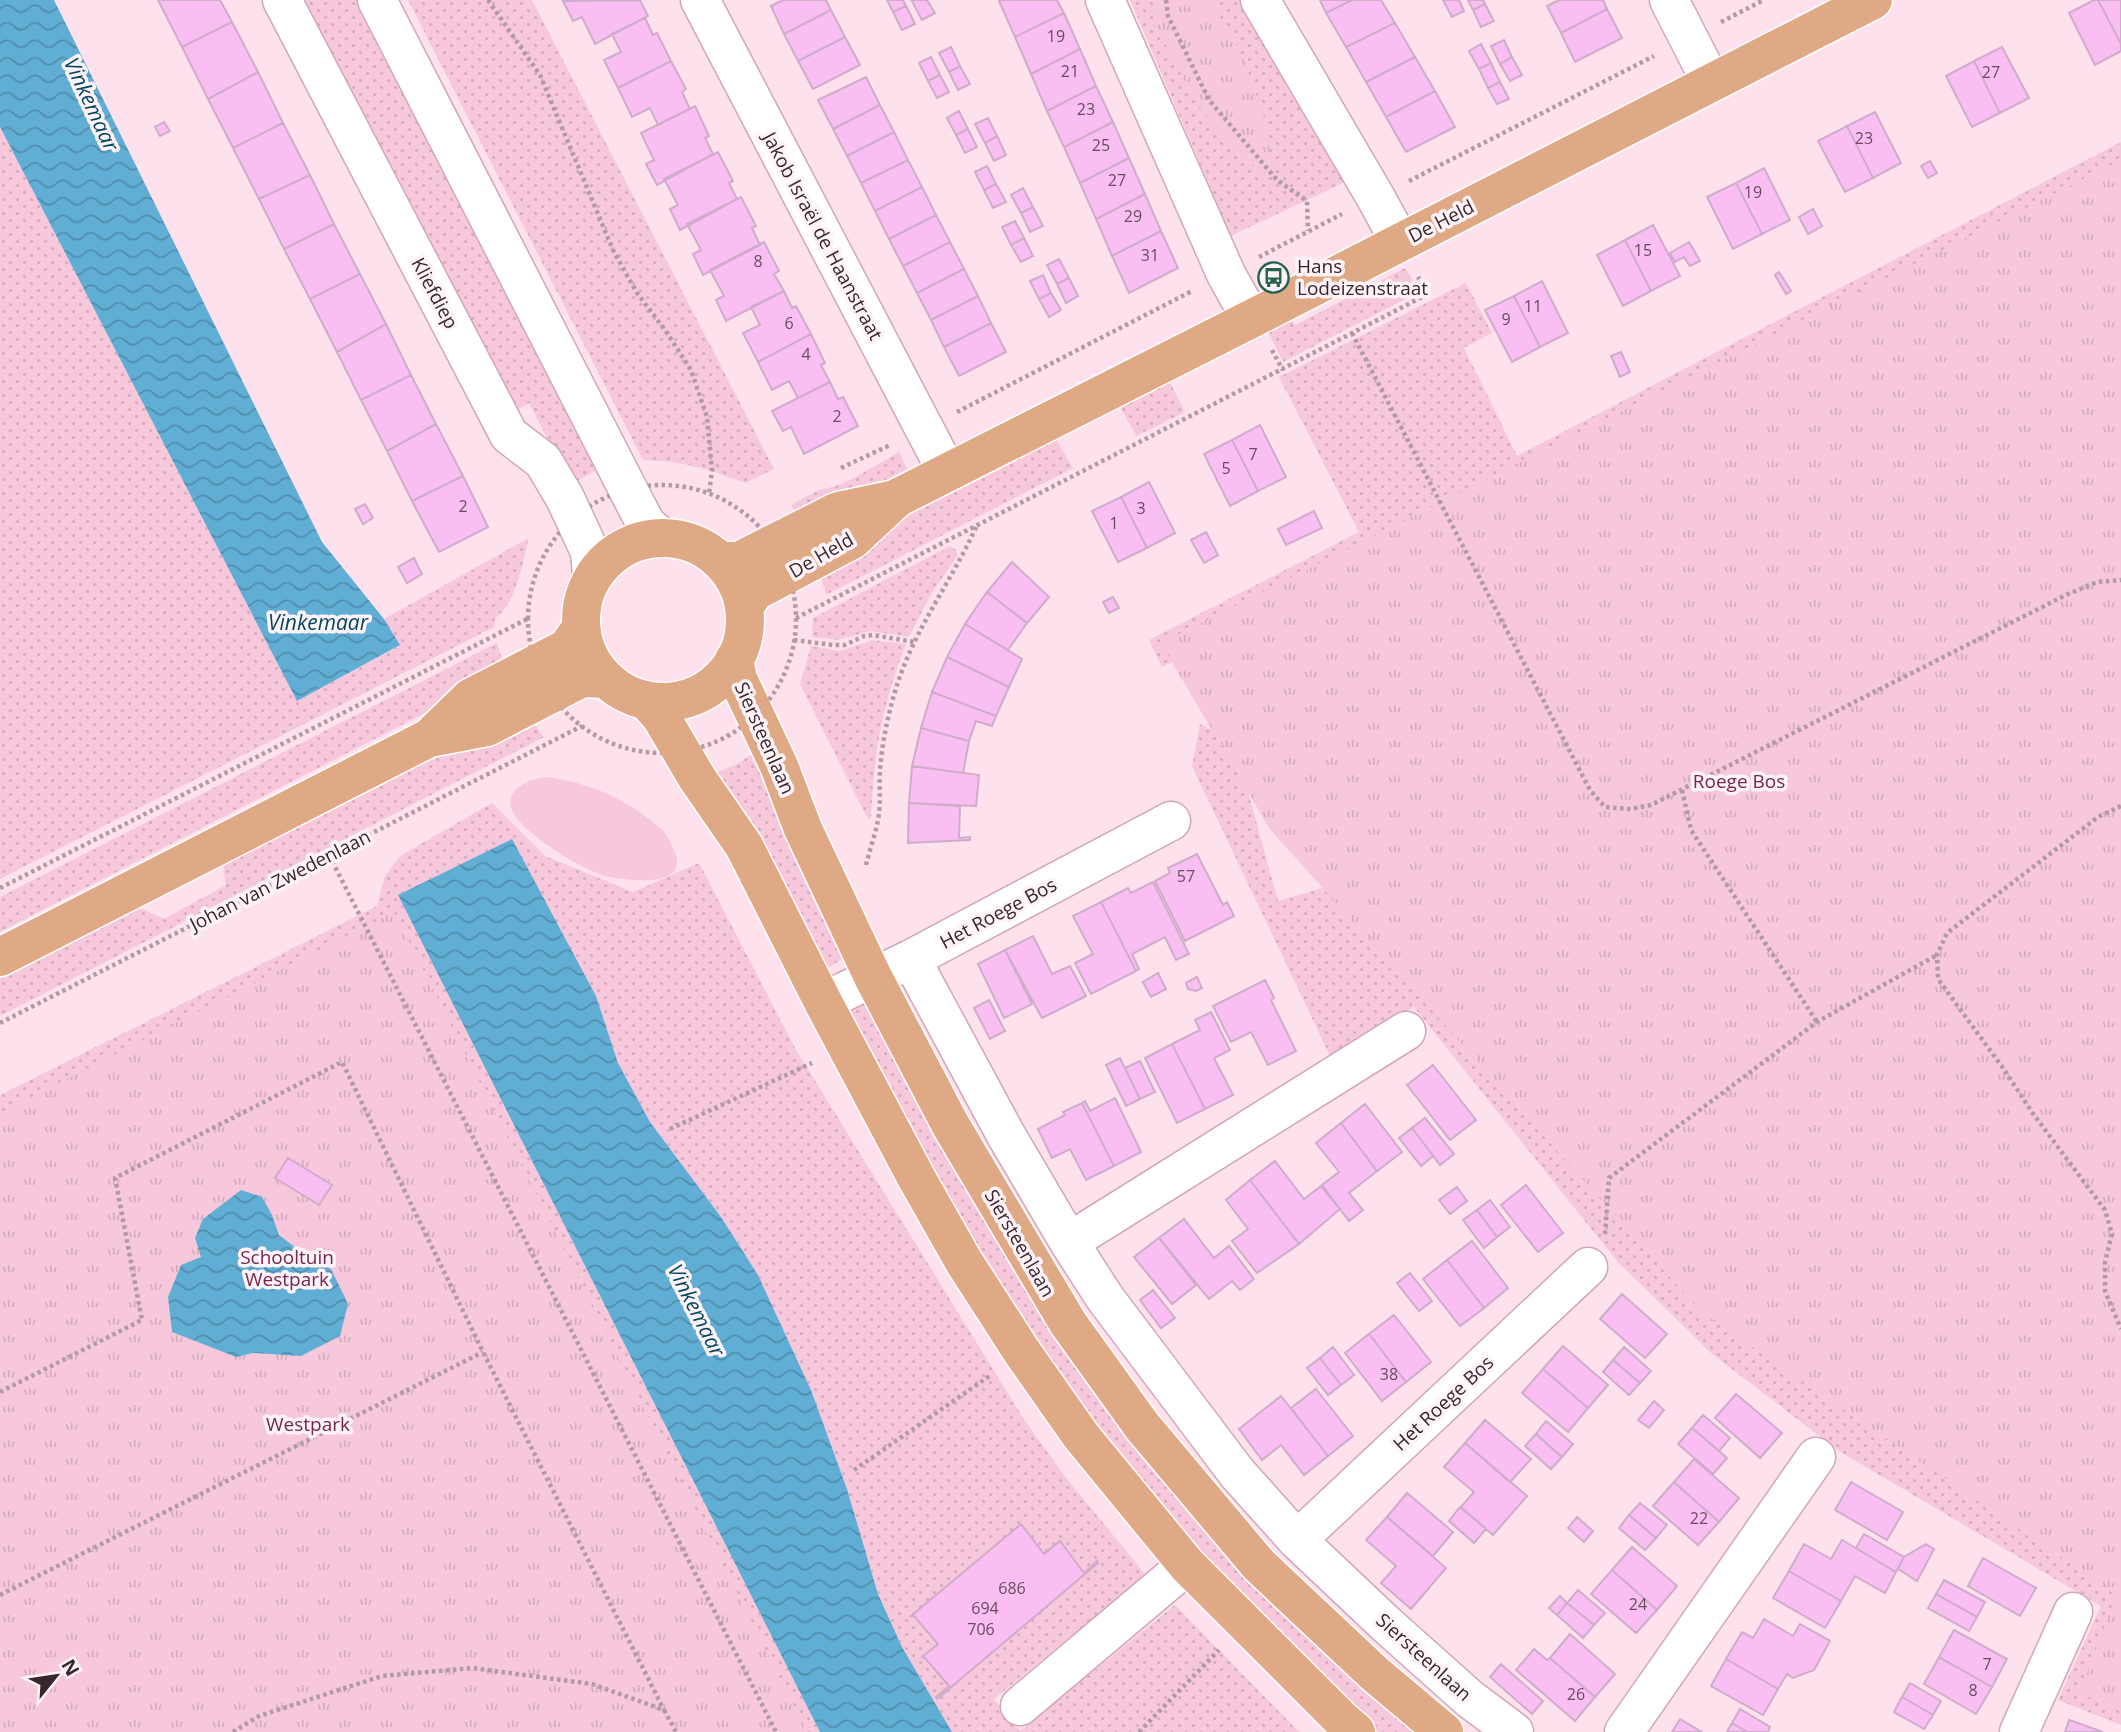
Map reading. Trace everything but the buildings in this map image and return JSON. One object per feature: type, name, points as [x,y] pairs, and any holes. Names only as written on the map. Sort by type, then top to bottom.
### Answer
[{"type":"main road","name":"De Held","points":[[720,561],[739,561],[838,511],[897,498],[1873,0]]},
{"type":"main road","name":"De Held","points":[[744,608],[754,592],[852,540],[897,498]]},
{"type":"main road","points":[[662,538],[696,544],[720,561],[737,585],[744,608],[742,643],[734,660],[719,680],[694,696],[666,702],[646,700],[623,692],[606,679],[585,648],[581,628],[582,604],[592,576],[612,555],[625,547],[638,541],[662,538]]},
{"type":"main road","points":[[429,738],[470,698],[567,648],[581,628]]},
{"type":"main road","name":"Siersteenlaan","points":[[734,660],[738,679],[779,766],[803,829],[873,977],[950,1124],[1068,1323],[1142,1426],[1259,1564],[1375,1674],[1444,1732]]},
{"type":"main road","points":[[0,957],[429,738],[487,727],[582,678],[606,679]]},
{"type":"main road","points":[[646,700],[661,717],[697,778],[744,846],[823,1002],[964,1262],[1022,1352],[1081,1436],[1187,1565],[1356,1732]]},
{"type":"street","name":"Kliefdiep","points":[[282,0],[509,435],[543,461],[570,506],[590,552],[592,576]]},
{"type":"street","points":[[377,0],[646,524],[662,538]]},
{"type":"street","name":"Jakob Israël de Haanstraat","points":[[700,0],[947,472]]},
{"type":"street","points":[[1105,0],[1226,274],[1253,318]]},
{"type":"street","points":[[1260,0],[1399,242]]},
{"type":"street","points":[[1669,0],[1711,82]]},
{"type":"street","name":"Het Roege Bos","points":[[823,1002],[911,959],[1171,821]]},
{"type":"street","name":"Siersteenlaan","points":[[911,959],[1006,1135],[1069,1241],[1105,1298],[1221,1452],[1297,1540],[1470,1699],[1514,1732]]},
{"type":"street","points":[[1069,1241],[1406,1031]]},
{"type":"street","name":"Het Roege Bos","points":[[1297,1540],[1588,1266]]},
{"type":"street","points":[[1624,1732],[1816,1457]]},
{"type":"street","points":[[1020,1706],[1187,1565]]},
{"type":"street","points":[[2019,1732],[2073,1612]]},
{"type":"path","points":[[488,0],[540,75],[613,250],[637,293],[666,330],[691,370],[707,417],[712,471],[709,494]]},
{"type":"path","points":[[1166,0],[1168,16],[1209,100],[1277,180],[1307,201],[1308,231]]},
{"type":"path","points":[[777,688],[789,663],[796,618],[1428,295],[1399,242]]},
{"type":"path","points":[[1253,318],[1282,369]]},
{"type":"path","points":[[1352,333],[1590,790],[1605,807],[1631,809],[1651,805],[2068,594],[2097,582],[2121,580]]},
{"type":"path","points":[[628,489],[669,485],[683,487],[722,499],[746,514]]},
{"type":"path","points":[[866,865],[879,815],[880,770],[898,682],[936,598],[962,559],[978,523]]},
{"type":"path","points":[[0,888],[529,618],[534,582],[544,556],[555,539]]},
{"type":"path","points":[[794,640],[845,645],[873,635],[914,642]]},
{"type":"path","name":"Johan van Zwedenlaan","points":[[0,1023],[582,726],[596,736],[622,747],[651,753]]},
{"type":"path","points":[[1682,790],[1691,830],[1817,1022]]},
{"type":"path","points":[[2121,806],[2098,817],[1947,933],[1937,955],[1938,979],[2105,1210],[2112,1234],[2105,1262],[2105,1292],[2121,1329]]},
{"type":"path","points":[[329,855],[776,1732]]},
{"type":"path","points":[[1588,1266],[1605,1249],[1609,1178],[1817,1022],[1937,955]]},
{"type":"path","points":[[670,1129],[816,1061]]},
{"type":"path","points":[[0,1392],[142,1320],[115,1178],[342,1062],[483,1352],[676,1732]]},
{"type":"path","points":[[0,1595],[483,1352]]},
{"type":"path","points":[[854,1469],[1022,1352]]},
{"type":"path","points":[[233,1732],[259,1716],[382,1676],[472,1668],[592,1684],[664,1710]]},
{"type":"green space","points":[[297,0],[366,0],[606,465],[571,484],[529,403],[510,414]]},
{"type":"green space","points":[[408,0],[532,0],[774,469],[745,483],[696,467],[643,460]]},
{"type":"green space","points":[[1130,0],[1240,0],[1347,181],[1231,236]]},
{"type":"green space","points":[[1154,0],[1210,0],[1242,55],[1264,116],[1273,169],[1260,174],[1197,105],[1157,27]]},
{"type":"green space","points":[[0,127],[297,701],[399,646],[384,619],[529,538],[514,592],[495,619],[494,627],[0,879]]},
{"type":"green space","name":"Roege Bos","points":[[2121,142],[2121,1725],[2058,1700],[2101,1606],[1839,1451],[1711,1353],[1617,1261],[1414,1007],[1331,1058],[1192,766],[1200,724],[1222,735],[1426,535],[1162,667],[1149,640],[1359,532],[1279,377],[1466,283],[1492,333],[1464,348],[1517,456]],"holes":[[[1243,774],[1436,855],[1278,901]]]},
{"type":"green space","name":"Roege Bos","points":[[2121,160],[2121,1712],[2080,1693],[2116,1595],[1701,1312],[1269,828],[1161,643]]},
{"type":"green space","points":[[1405,268],[1419,292],[1283,362],[1268,331],[1290,319],[1295,325]]},
{"type":"green space","points":[[1169,381],[1185,412],[1136,436],[1120,406]]},
{"type":"green space","points":[[1056,439],[1073,468],[826,595],[820,570],[894,523]]},
{"type":"green space","points":[[899,452],[907,469],[867,490],[801,519],[791,505],[819,490],[854,478]]},
{"type":"green space","points":[[950,546],[958,555],[931,594],[909,637],[870,631],[838,640],[812,637],[813,618]]},
{"type":"green space","points":[[873,640],[906,644],[881,729],[874,771],[871,818],[868,819],[800,684],[811,646],[840,651]]},
{"type":"green space","points":[[497,643],[504,667],[453,692],[425,713],[0,932],[0,897]]},
{"type":"green space","points":[[528,716],[544,737],[0,1016],[0,978],[138,907],[164,919],[226,885],[223,864],[402,774]]},
{"type":"green space","points":[[759,750],[845,957],[827,969],[709,776],[735,765]]},
{"type":"green space","points":[[547,777],[609,794],[650,819],[664,832],[673,847],[677,864],[673,872],[654,880],[610,877],[573,861],[534,835],[516,817],[510,800],[517,788]]},
{"type":"green space","name":"Westpark","points":[[492,803],[545,856],[633,892],[699,863],[796,1050],[1025,1421],[1066,1478],[1146,1575],[994,1699],[1020,1731],[1175,1605],[1299,1732],[952,1732],[902,1647],[878,1594],[847,1489],[811,1390],[758,1275],[721,1217],[650,1122],[618,1063],[596,996],[511,840],[398,895],[820,1732],[0,1732],[0,1095],[377,906],[385,876],[400,856]]},
{"type":"green space","name":"Westpark","points":[[394,912],[807,1732],[0,1732],[0,1113]]},
{"type":"green space","points":[[869,1000],[973,1197],[1420,1732],[1371,1732],[1176,1536],[1027,1342],[848,1012],[852,1006]]},
{"type":"water","name":"Vinkemaar","points":[[0,0],[54,0],[322,542],[384,619],[400,645],[297,701],[0,127]]},
{"type":"water","points":[[512,839],[596,996],[618,1063],[650,1122],[721,1217],[758,1275],[811,1390],[847,1489],[878,1594],[902,1647],[952,1732],[820,1732],[398,895]]},
{"type":"water","points":[[241,1190],[262,1197],[279,1235],[308,1257],[331,1269],[348,1304],[340,1336],[301,1356],[253,1353],[236,1357],[172,1332],[168,1297],[181,1265],[201,1257],[195,1238],[203,1219]]},
{"type":"place","name":"Hans Lodeizenstraat","points":[[1274,277]]},
{"type":"park label","name":"Schooltuin Westpark","points":[[287,1268]]}]
